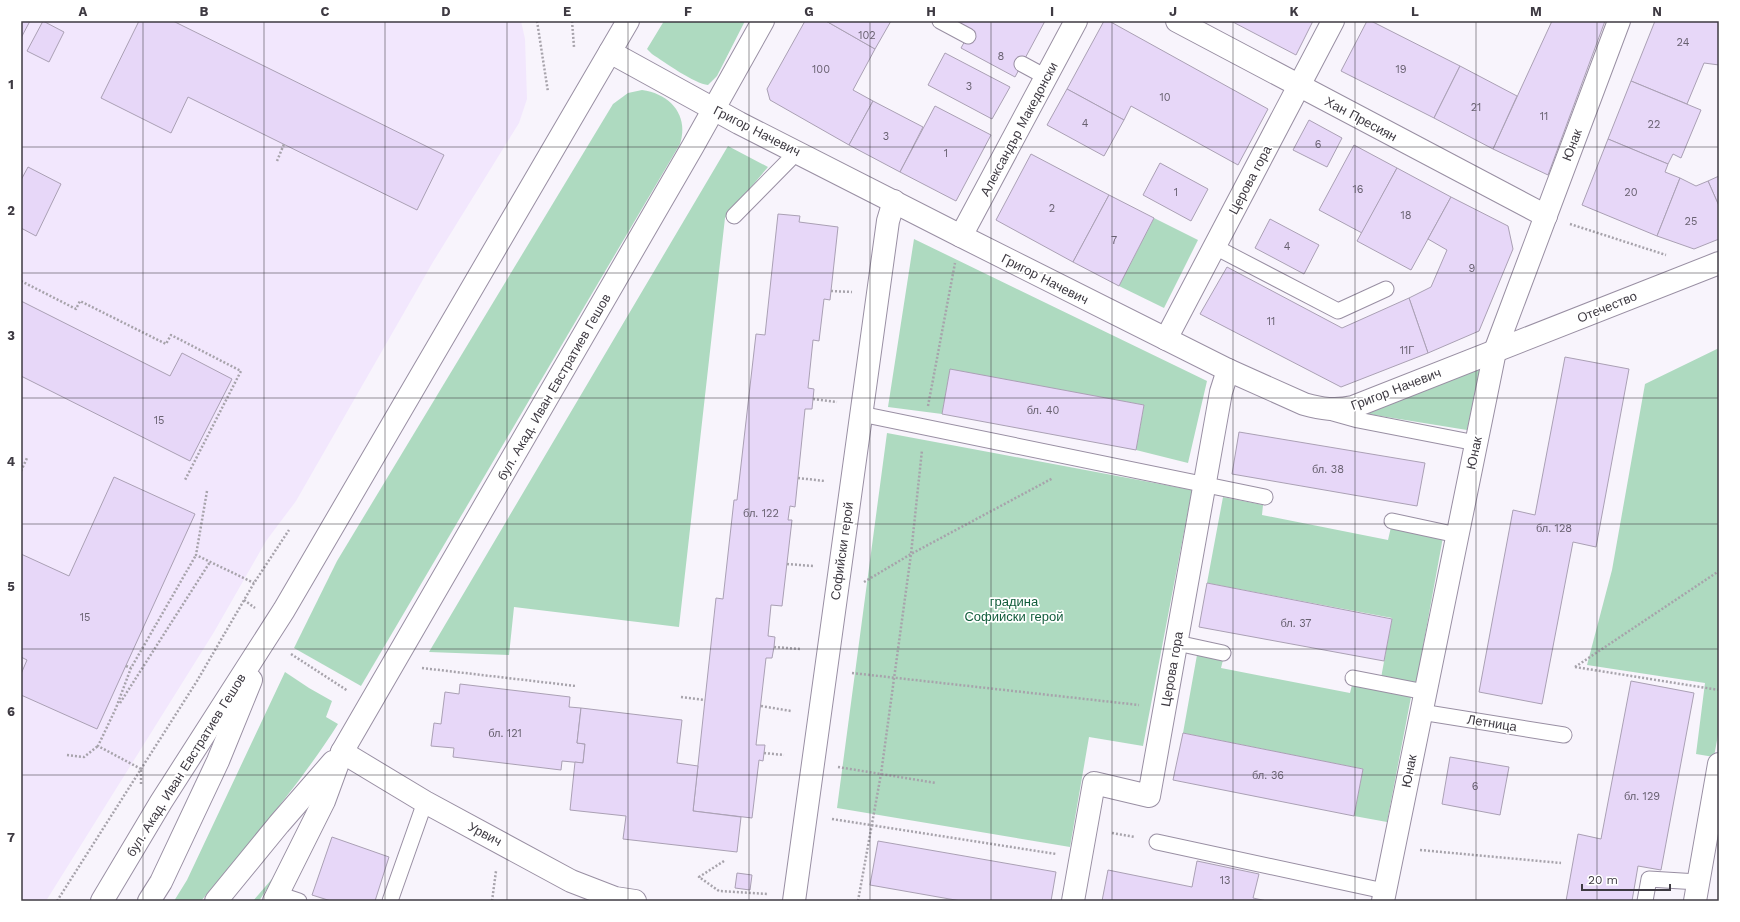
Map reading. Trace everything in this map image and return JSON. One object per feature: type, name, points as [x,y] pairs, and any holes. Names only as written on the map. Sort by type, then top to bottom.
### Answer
[{"type":"street","name":"бул. Акад. Иван Евстратиев Гешов","points":[[102,901],[161,802],[272,629],[628,21]]},
{"type":"street","name":"бул. Акад. Иван Евстратиев Гешов","points":[[276,898],[324,801],[342,752],[714,109],[763,21]]},
{"type":"street","name":"Александър Македонски","points":[[961,236],[1076,21]]},
{"type":"street","name":"Хан Пресиян","points":[[1177,21],[1546,216]]},
{"type":"street","name":"Церова гора","points":[[1166,339],[1332,21]]},
{"type":"street","name":"Юнак","points":[[1384,896],[1495,351],[1619,21]]},
{"type":"street","name":"Григор Начевич","points":[[610,52],[714,109],[961,236],[1228,370],[1304,404],[1325,410],[1340,410],[1353,407],[1495,351]]},
{"type":"street","name":"Софийски герой","points":[[784,898],[861,414],[888,221],[894,201]]},
{"type":"street","name":"Отечество","points":[[1495,351],[1719,263]]},
{"type":"street","name":"Церова гора","points":[[1073,901],[1094,783],[1149,796],[1221,392],[1228,370]]},
{"type":"street","name":"бул. Акад. Иван Евстратиев Гешов","points":[[149,901],[161,882],[218,761],[272,629]]},
{"type":"street","name":"бул. Акад. Иван Евстратиев Гешов","points":[[216,901],[279,824],[342,752]]},
{"type":"street","name":"Урвич","points":[[342,752],[425,802],[571,881],[615,898],[635,901]]},
{"type":"street","points":[[1697,891],[1719,768]]},
{"type":"lane","points":[[940,21],[968,36]]},
{"type":"lane","points":[[1022,64],[1046,77]]},
{"type":"lane","points":[[734,216],[797,152]]},
{"type":"lane","points":[[1215,247],[1338,311],[1386,290]]},
{"type":"lane","points":[[1325,410],[1358,420],[1476,443]]},
{"type":"lane","points":[[861,414],[1265,497]]},
{"type":"lane","points":[[1392,521],[1458,535]]},
{"type":"lane","points":[[1177,643],[1223,652]]},
{"type":"lane","name":"Летница","points":[[1353,678],[1423,702],[1564,735]]},
{"type":"lane","points":[[390,901],[425,802]]},
{"type":"lane","points":[[1157,842],[1384,896]]},
{"type":"lane","points":[[1645,901],[1649,879],[1697,891]]},
{"type":"lane","points":[[276,898],[299,901]]},
{"type":"path","points":[[537,21],[548,92]]},
{"type":"path","points":[[572,21],[574,47]]},
{"type":"path","points":[[276,161],[284,144]]},
{"type":"path","points":[[1546,216],[1639,246]]},
{"type":"path","points":[[858,901],[881,774],[911,554],[924,427],[961,236]]},
{"type":"path","points":[[21,281],[76,309],[80,301],[166,344],[171,335],[241,371],[185,480]]},
{"type":"path","points":[[831,291],[857,292]]},
{"type":"path","points":[[813,399],[839,402]]},
{"type":"path","points":[[21,471],[27,458]]},
{"type":"path","points":[[864,582],[911,554],[1086,460]]},
{"type":"path","points":[[798,478],[825,481]]},
{"type":"path","points":[[67,755],[84,757],[98,746],[116,708],[131,668],[196,555],[207,490]]},
{"type":"path","points":[[57,901],[197,681],[254,583],[289,530]]},
{"type":"path","points":[[196,555],[254,583]]},
{"type":"path","points":[[116,708],[210,562]]},
{"type":"path","points":[[787,564],[813,566]]},
{"type":"path","points":[[1719,571],[1575,667],[1719,690]]},
{"type":"path","points":[[244,600],[259,611]]},
{"type":"path","points":[[774,647],[800,649]]},
{"type":"path","points":[[291,654],[353,694]]},
{"type":"path","points":[[126,666],[131,668]]},
{"type":"path","points":[[421,668],[576,686]]},
{"type":"path","points":[[846,672],[893,679],[1165,708]]},
{"type":"path","points":[[681,697],[705,700]]},
{"type":"path","points":[[760,706],[791,711]]},
{"type":"path","points":[[98,746],[141,769]]},
{"type":"path","points":[[764,753],[784,755]]},
{"type":"path","points":[[833,766],[936,784]]},
{"type":"path","points":[[827,818],[1080,858]]},
{"type":"path","points":[[1086,828],[1157,842]]},
{"type":"path","points":[[1394,847],[1561,864]]},
{"type":"path","points":[[724,861],[699,877],[719,890],[784,898]]},
{"type":"path","points":[[492,901],[496,867]]},
{"type":"shaded area","points":[[21,21],[521,21],[525,39],[527,99],[519,123],[433,262],[296,501],[266,541],[214,632],[46,901],[21,901]]},
{"type":"green space","points":[[664,21],[745,21],[717,76],[708,85],[695,81],[652,54],[647,49]]},
{"type":"green space","points":[[642,90],[661,96],[669,101],[675,108],[680,116],[682,124],[680,144],[361,686],[294,648],[337,561],[613,104],[628,93]]},
{"type":"green space","points":[[728,146],[768,167],[725,218],[679,627],[514,607],[509,655],[429,652]]},
{"type":"green space","points":[[1154,218],[1198,240],[1164,308],[1119,286]]},
{"type":"green space","points":[[914,239],[1207,381],[1188,463],[1136,450],[1144,405],[950,370],[942,414],[888,407]]},
{"type":"green space","points":[[1719,348],[1719,729],[1714,757],[1696,754],[1705,683],[1587,665],[1612,570],[1645,384]]},
{"type":"green space","points":[[1480,369],[1467,430],[1362,413]]},
{"type":"green space","name":"градина Софийски герой","points":[[887,433],[1192,490],[1143,746],[1089,737],[1070,847],[837,808]]},
{"type":"green space","points":[[1223,497],[1263,505],[1262,515],[1388,540],[1391,527],[1443,537],[1416,685],[1381,678],[1392,618],[1207,583]]},
{"type":"green space","points":[[1197,655],[1223,660],[1221,668],[1350,693],[1352,685],[1411,697],[1387,822],[1354,816],[1363,769],[1183,733]]},
{"type":"green space","points":[[285,672],[332,701],[326,717],[338,724],[289,793],[201,901],[174,901],[187,880]]},
{"type":"green space","points":[[278,872],[259,901],[253,901]]},
{"type":"building","points":[[21,21],[30,21],[21,38]]},
{"type":"building","points":[[43,21],[64,32],[49,62],[27,51]]},
{"type":"building","points":[[139,21],[173,21],[444,155],[417,210],[188,97],[171,133],[101,98]]},
{"type":"building","points":[[805,21],[826,21],[875,49],[853,90],[873,101],[849,145],[770,100],[767,89]]},
{"type":"building","points":[[826,21],[891,21],[875,49]]},
{"type":"building","points":[[955,21],[1045,21],[1015,77],[961,48],[971,30]]},
{"type":"building","points":[[1104,21],[1109,21],[1268,109],[1238,165],[1131,106],[1124,120],[1067,89]]},
{"type":"building","points":[[1231,21],[1313,21],[1296,55]]},
{"type":"building","points":[[1367,21],[1371,21],[1460,66],[1434,118],[1341,71]]},
{"type":"building","points":[[1552,21],[1605,21],[1548,175],[1493,149]]},
{"type":"building","points":[[1655,21],[1719,21],[1719,65],[1704,63],[1687,104],[1631,81]]},
{"type":"building","points":[[945,53],[1010,87],[992,119],[928,85]]},
{"type":"building","points":[[1460,66],[1517,96],[1493,149],[1434,118]]},
{"type":"building","points":[[1631,81],[1701,110],[1681,158],[1673,154],[1668,164],[1608,139]]},
{"type":"building","points":[[1067,89],[1124,120],[1104,156],[1047,125]]},
{"type":"building","points":[[873,101],[923,127],[900,172],[849,145]]},
{"type":"building","points":[[935,106],[991,135],[956,201],[900,172]]},
{"type":"building","points":[[1309,120],[1342,138],[1327,167],[1293,150]]},
{"type":"building","points":[[1608,139],[1668,164],[1665,172],[1680,178],[1657,236],[1582,205]]},
{"type":"building","points":[[1354,145],[1397,168],[1362,233],[1319,210]]},
{"type":"building","points":[[1031,154],[1109,195],[1073,262],[996,220]]},
{"type":"building","points":[[1160,163],[1208,189],[1191,221],[1143,195]]},
{"type":"building","points":[[28,167],[61,184],[36,236],[21,228],[21,180]]},
{"type":"building","points":[[1397,168],[1451,197],[1411,270],[1357,241]]},
{"type":"building","points":[[1719,176],[1719,206],[1708,181]]},
{"type":"building","points":[[1680,178],[1696,186],[1708,181],[1719,206],[1719,239],[1694,249],[1657,236]]},
{"type":"building","points":[[1109,195],[1154,218],[1119,286],[1073,262]]},
{"type":"building","points":[[1451,197],[1508,226],[1513,249],[1479,331],[1428,353],[1409,298],[1431,287],[1447,250],[1428,239]]},
{"type":"building","points":[[778,214],[800,216],[799,222],[838,227],[830,300],[824,299],[819,341],[813,340],[808,388],[814,389],[812,409],[805,409],[795,507],[790,506],[788,520],[792,520],[782,606],[771,605],[768,636],[775,637],[772,658],[766,658],[756,745],[765,745],[763,761],[759,760],[752,818],[693,811],[716,598],[723,599],[734,500],[737,500],[756,334],[765,335]]},
{"type":"building","points":[[1270,219],[1319,245],[1304,274],[1255,248]]},
{"type":"building","points":[[1227,267],[1342,328],[1409,298],[1428,353],[1341,387],[1200,314]]},
{"type":"building","points":[[21,301],[170,376],[182,353],[232,379],[190,461],[21,376]]},
{"type":"building","points":[[1565,357],[1629,369],[1596,547],[1573,542],[1542,704],[1479,692],[1513,510],[1535,515]]},
{"type":"building","points":[[950,369],[1144,405],[1136,450],[942,414]]},
{"type":"building","points":[[1239,432],[1425,463],[1417,506],[1232,474]]},
{"type":"building","points":[[114,477],[195,514],[97,729],[21,695],[21,674],[27,660],[21,657],[21,554],[69,576]]},
{"type":"building","points":[[1207,583],[1392,619],[1384,661],[1199,627]]},
{"type":"building","points":[[1631,681],[1694,693],[1661,870],[1638,866],[1632,901],[1566,901],[1578,834],[1601,839]]},
{"type":"building","points":[[460,684],[570,697],[569,707],[581,708],[577,743],[585,744],[583,763],[562,761],[561,770],[453,757],[454,748],[431,746],[434,723],[441,724],[445,692],[459,694]]},
{"type":"building","points":[[581,708],[682,720],[677,763],[698,766],[693,811],[741,817],[737,852],[623,839],[626,816],[570,810],[575,762],[583,763],[585,744],[577,743]]},
{"type":"building","points":[[1183,733],[1363,769],[1354,816],[1173,780]]},
{"type":"building","points":[[1450,757],[1509,767],[1500,815],[1442,804]]},
{"type":"building","points":[[332,837],[389,857],[375,901],[331,901],[312,895]]},
{"type":"building","points":[[878,841],[1056,872],[1051,901],[961,901],[870,885]]},
{"type":"building","points":[[1197,861],[1259,874],[1253,898],[1267,901],[1102,901],[1108,870],[1192,887]]},
{"type":"building","points":[[737,873],[752,875],[750,890],[735,888]]}]
